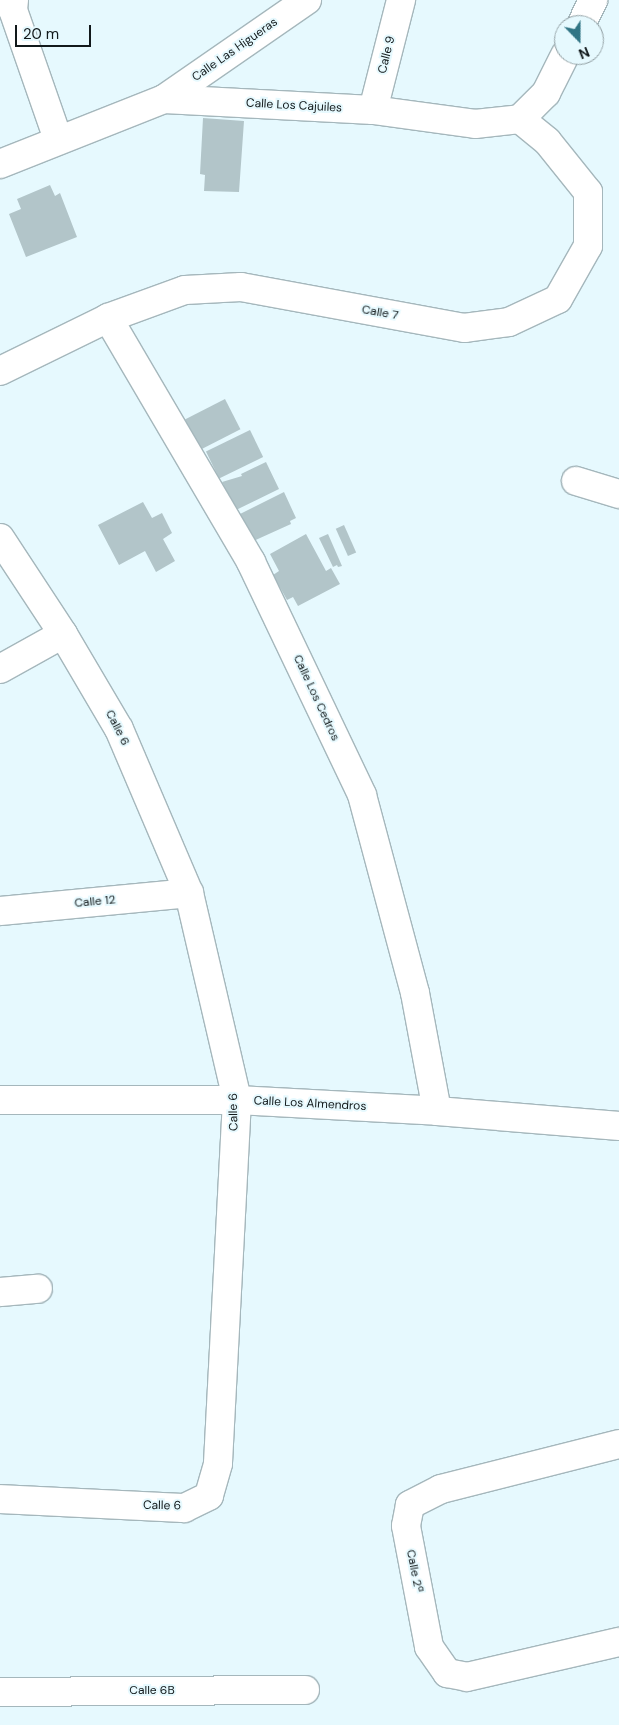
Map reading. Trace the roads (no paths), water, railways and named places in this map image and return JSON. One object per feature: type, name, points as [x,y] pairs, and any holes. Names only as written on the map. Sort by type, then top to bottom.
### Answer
[{"type":"street","points":[[14,0],[13,10],[58,139]]},
{"type":"street","name":"Calle Las Higueras","points":[[164,99],[306,0]]},
{"type":"street","name":"Calle 9","points":[[373,110],[401,0]]},
{"type":"street","points":[[585,15],[593,0]]},
{"type":"street","points":[[520,119],[546,93],[560,65]]},
{"type":"street","name":"Calle Los Cajuiles","points":[[0,164],[58,139],[164,99],[373,110],[476,124],[520,119]]},
{"type":"street","name":"Calle 7","points":[[0,371],[108,318],[185,290],[240,287],[464,328],[509,322],[558,299],[588,246],[588,192],[547,141],[520,119]]},
{"type":"street","name":"Calle Los Cedros","points":[[108,318],[252,562],[362,795],[415,993],[437,1111]]},
{"type":"street","points":[[576,481],[619,494]]},
{"type":"street","name":"Calle 6","points":[[0,538],[63,634],[120,729],[189,893],[237,1100],[218,1464],[210,1496],[184,1508],[0,1499]]},
{"type":"street","points":[[0,669],[63,634]]},
{"type":"street","name":"Calle 12","points":[[0,911],[189,893]]},
{"type":"street","name":"Calle Los Almendros","points":[[0,1100],[237,1100],[437,1111],[619,1126]]},
{"type":"street","points":[[0,1292],[38,1289]]},
{"type":"street","name":"Calle 2ª","points":[[619,1444],[441,1489],[410,1505],[406,1526],[429,1647],[447,1673],[466,1677],[619,1642]]},
{"type":"street","name":"Calle 6B","points":[[0,1692],[305,1690]]}]
